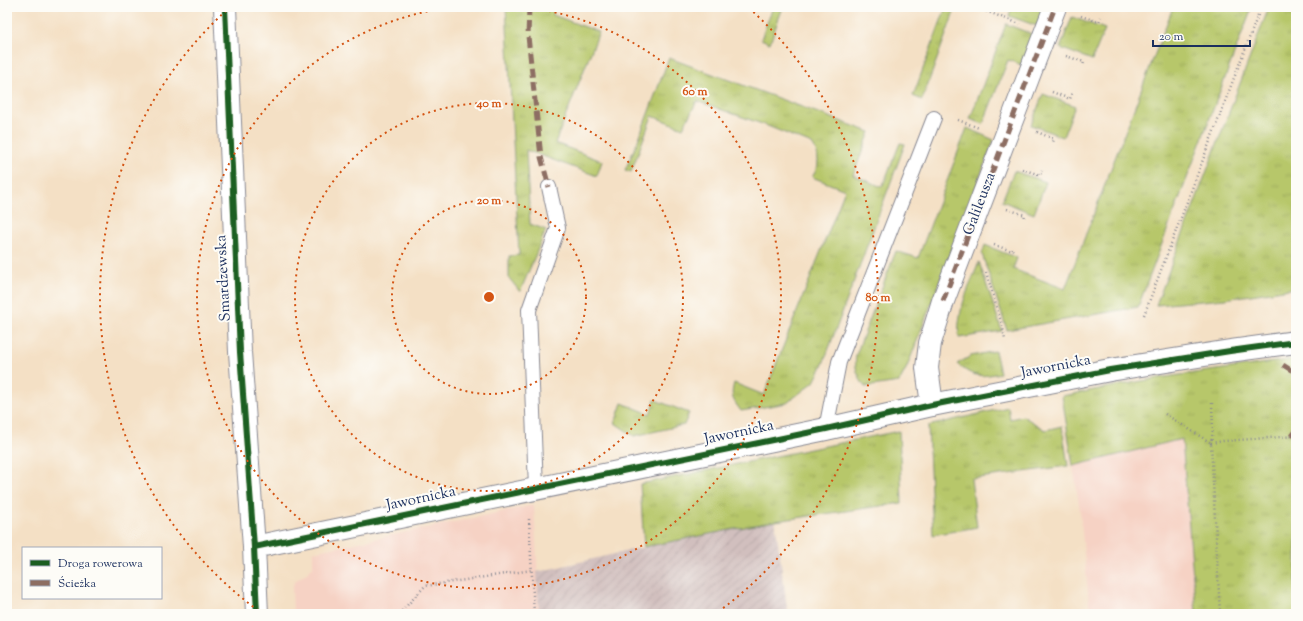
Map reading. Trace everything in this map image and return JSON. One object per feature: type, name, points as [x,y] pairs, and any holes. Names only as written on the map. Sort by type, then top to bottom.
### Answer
[{"type":"street","name":"Smardzewska","points":[[225,7],[240,352],[254,547]]},
{"type":"street","name":"Galileusza","points":[[932,405],[927,368],[930,343],[942,301],[1055,7]]},
{"type":"street","name":"Jawornicka","points":[[254,547],[826,429],[932,405],[1110,370],[1296,342]]},
{"type":"street","points":[[254,547],[257,614]]},
{"type":"lane","points":[[826,429],[839,362],[934,118]]},
{"type":"lane","points":[[532,489],[530,310],[558,228],[549,187]]},
{"type":"path","points":[[975,7],[1018,23]]},
{"type":"path","points":[[1144,316],[1261,7]]},
{"type":"path","points":[[1080,15],[1099,22],[1101,17]]},
{"type":"path","points":[[1065,55],[1084,62],[1082,66]]},
{"type":"path","points":[[1051,92],[1070,99],[1072,93]]},
{"type":"path","points":[[968,124],[979,128]]},
{"type":"path","points":[[1035,132],[1054,139],[1053,142]]},
{"type":"path","points":[[1021,168],[1040,176],[1042,170]]},
{"type":"path","points":[[1006,208],[1025,215],[1024,219]]},
{"type":"path","points":[[993,244],[1012,251],[1014,247]]},
{"type":"path","points":[[984,269],[1003,328],[1005,340]]},
{"type":"path","points":[[1212,402],[1214,429],[1211,443],[1220,614]]},
{"type":"path","points":[[1165,414],[1211,443],[1296,436]]},
{"type":"path","points":[[532,489],[532,570],[534,614]]},
{"type":"path","points":[[399,614],[425,586],[532,570]]},
{"type":"shaded area","points":[[1182,438],[1196,614],[1090,614],[1080,511],[1073,466]]},
{"type":"shaded area","points":[[534,505],[540,614],[293,614],[292,588],[295,581],[313,567],[313,552]]},
{"type":"shaded area","points":[[775,521],[788,614],[539,614],[537,572],[636,549]]},
{"type":"green space","points":[[506,7],[554,7],[553,15],[599,32],[555,143],[602,161],[597,176],[526,150],[530,224],[546,230],[520,292],[509,278],[509,256],[519,255]]},
{"type":"green space","points":[[773,7],[783,7],[770,43],[761,39]]},
{"type":"green space","points":[[946,7],[956,7],[922,100],[913,96]]},
{"type":"green space","points":[[1012,7],[1044,7],[1037,26],[1009,16]]},
{"type":"green space","points":[[1173,7],[1252,7],[1138,307],[1007,330],[982,254],[985,245],[1017,258],[1013,269],[1065,289]]},
{"type":"green space","points":[[1269,7],[1296,7],[1296,288],[1225,299],[1156,305]]},
{"type":"green space","points":[[1072,17],[1105,29],[1092,60],[1060,48]]},
{"type":"green space","points":[[1006,24],[1034,35],[1022,65],[1008,60],[983,124],[970,119]]},
{"type":"green space","points":[[669,58],[870,132],[853,175],[882,187],[900,143],[905,144],[823,364],[814,382],[787,403],[741,411],[732,395],[734,383],[764,395],[845,190],[812,177],[818,165],[818,156],[812,144],[765,125],[697,101],[683,128],[652,116],[631,172],[625,170],[637,143]]},
{"type":"green space","points":[[1043,94],[1075,106],[1063,137],[1031,125]]},
{"type":"green space","points":[[967,128],[994,140],[907,367],[899,382],[865,387],[857,372],[856,355],[896,251],[918,258]]},
{"type":"green space","points":[[1014,171],[1046,182],[1034,214],[1002,201]]},
{"type":"green space","points":[[979,262],[1002,331],[959,338],[962,308]]},
{"type":"green space","points":[[995,351],[1000,373],[982,376],[977,375],[968,372],[957,364],[971,356]]},
{"type":"green space","points":[[1296,359],[1296,614],[1196,614],[1182,439],[1073,466],[1062,396],[1158,378]]},
{"type":"green space","points":[[655,400],[689,413],[684,425],[634,436],[615,423],[622,403],[650,414]]},
{"type":"green space","points":[[1008,407],[1010,419],[1023,416],[1045,430],[1062,426],[1068,466],[971,479],[977,527],[933,535],[928,426]]},
{"type":"green space","points":[[899,431],[902,503],[775,521],[644,547],[640,484]]},
{"type":"marked path","points":[[529,7],[528,36],[541,157],[549,187]]},
{"type":"marked path","points":[[943,301],[1055,7]]},
{"type":"marked path","points":[[1283,365],[1291,370],[1296,370]]},
{"type":"marked path","points":[[1292,436],[1296,431]]},
{"type":"cycle path","points":[[225,7],[240,352],[254,547],[257,614]]},
{"type":"cycle path","points":[[254,547],[826,429],[932,405],[1110,370],[1296,342]]}]
